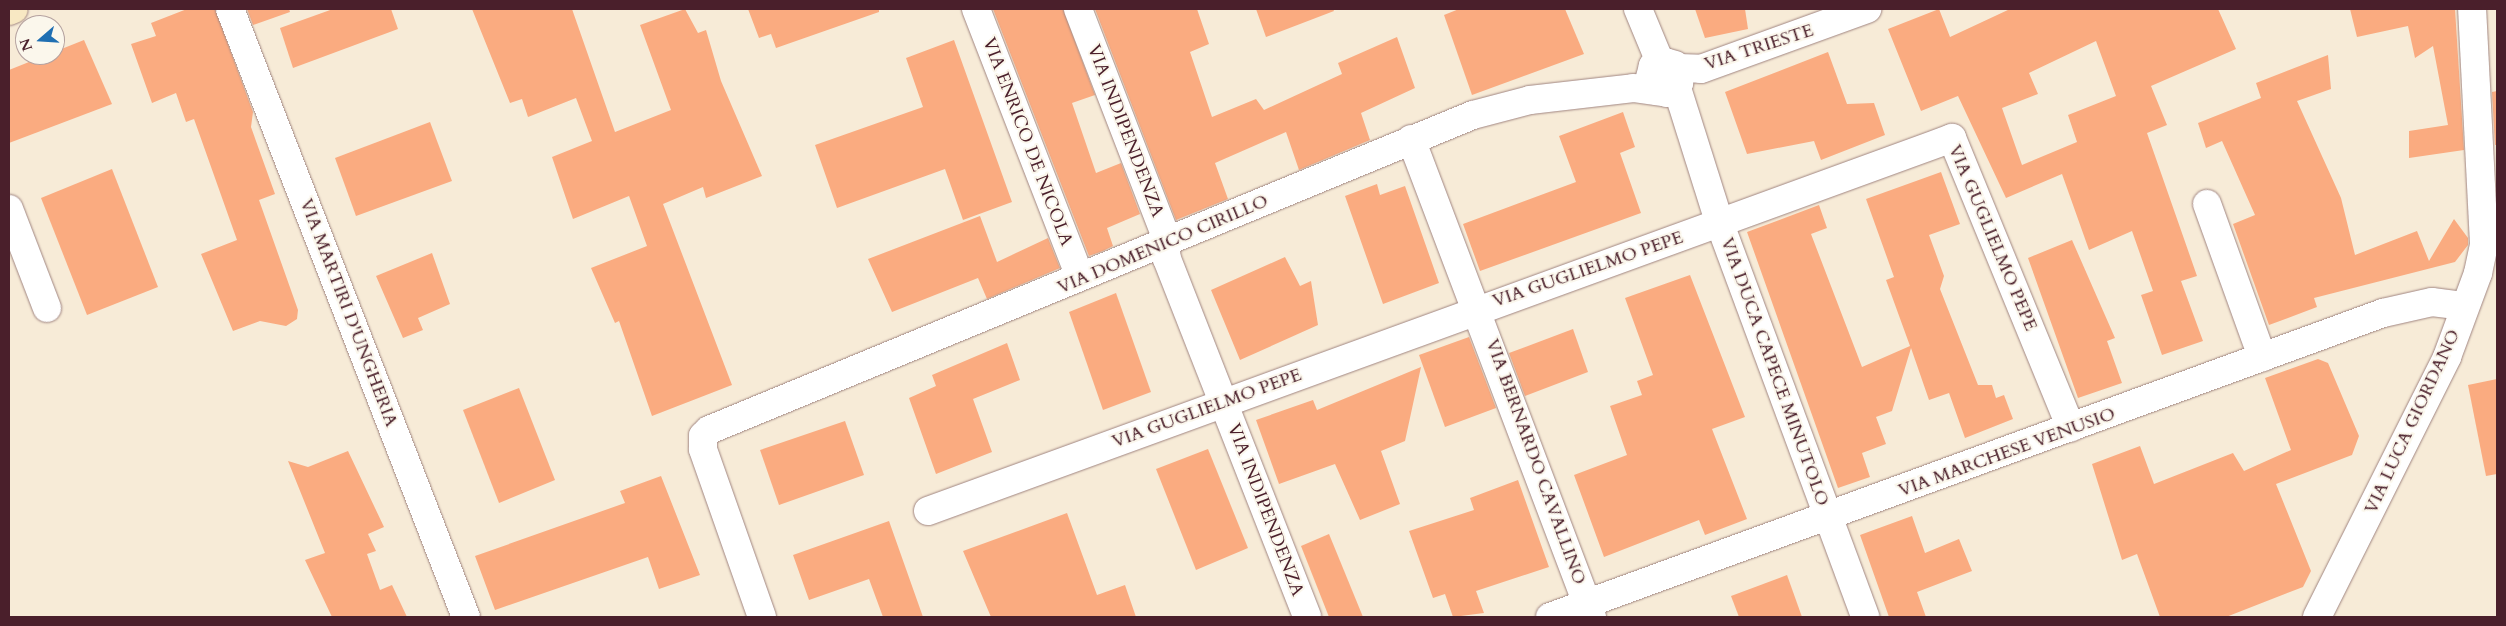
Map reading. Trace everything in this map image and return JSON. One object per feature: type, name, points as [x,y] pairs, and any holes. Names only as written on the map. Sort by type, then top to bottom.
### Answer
[{"type":"street","points":[[9,11],[14,9]]},
{"type":"street","name":"VIA MARTIRI D'UNGHERIA","points":[[230,9],[466,617]]},
{"type":"street","name":"VIA ENRICO DE NICOLA","points":[[976,9],[1079,274]]},
{"type":"street","name":"VIA INDIPENDENZA","points":[[1078,9],[1164,232],[1167,259],[1307,617]]},
{"type":"street","points":[[1638,9],[1659,81]]},
{"type":"street","name":"VIA TRIESTE","points":[[1659,81],[1701,69],[1868,9]]},
{"type":"street","name":"VIA LUCA GIORDANO","points":[[2317,617],[2447,357],[2484,244],[2472,9]]},
{"type":"street","name":"VIA DOMENICO CIRILLO","points":[[762,617],[702,450],[703,436],[1166,245],[1411,139],[1512,102],[1659,81]]},
{"type":"street","name":"VIA DUCA CAPECE MINUTOLO","points":[[1659,81],[1686,126],[1720,224],[1865,617]]},
{"type":"street","name":"VIA BERNARDO CAVALLINO","points":[[1411,139],[1478,309],[1590,611]]},
{"type":"street","name":"VIA GUGLIELMO PEPE","points":[[928,511],[1478,309],[1954,139],[2071,428]]},
{"type":"street","points":[[2207,204],[2262,357]]},
{"type":"street","points":[[9,209],[47,308]]},
{"type":"street","name":"VIA MARCHESE VENUSIO","points":[[1550,617],[1590,611],[2071,428],[2409,305],[2432,302],[2465,306]]},
{"type":"building","points":[[187,9],[215,9],[253,112],[251,127],[275,194],[259,200],[298,310],[297,319],[286,326],[260,321],[233,331],[201,254],[237,240],[194,119],[186,122],[176,93],[152,103],[131,44],[156,36],[151,23]]},
{"type":"building","points":[[247,9],[289,9],[290,12],[253,25]]},
{"type":"building","points":[[333,9],[391,9],[398,29],[293,68],[280,28]]},
{"type":"building","points":[[472,9],[572,9],[615,132],[671,110],[640,25],[685,9],[698,33],[706,30],[721,81],[762,176],[706,198],[703,187],[663,204],[732,385],[652,416],[619,321],[615,323],[591,268],[647,246],[629,196],[573,219],[552,157],[592,141],[576,98],[528,117],[522,99],[510,103]]},
{"type":"building","points":[[748,9],[879,9],[879,12],[776,48],[771,34],[759,38]]},
{"type":"building","points":[[993,9],[1063,9],[1095,95],[1072,103],[1096,173],[1121,163],[1140,214],[1107,228],[1113,246],[1103,251],[1089,256]]},
{"type":"building","points":[[1095,9],[1197,9],[1209,44],[1190,52],[1212,117],[1256,99],[1264,110],[1342,74],[1338,63],[1397,37],[1415,88],[1361,113],[1370,140],[1299,170],[1286,132],[1215,163],[1228,199],[1176,220]]},
{"type":"building","points":[[1256,9],[1333,9],[1334,11],[1266,37]]},
{"type":"building","points":[[1459,9],[1565,9],[1584,54],[1472,95],[1444,15]]},
{"type":"building","points":[[1695,9],[1745,9],[1748,29],[1705,38]]},
{"type":"building","points":[[1939,9],[1950,37],[2010,9],[2218,9],[2236,49],[2151,86],[2167,125],[2147,133],[2197,276],[2181,281],[2203,341],[2162,355],[2141,295],[2153,291],[2132,231],[2089,250],[2062,174],[2006,198],[1958,96],[1921,111],[1888,29]],"holes":[[[2096,41],[2116,96],[2068,115],[2077,142],[2022,165],[2002,108],[2038,94],[2029,73]]]},
{"type":"building","points":[[2350,9],[2455,9],[2464,150],[2409,158],[2409,131],[2448,125],[2433,46],[2415,58],[2408,26],[2357,37]]},
{"type":"building","points":[[84,40],[112,104],[9,143],[9,70],[22,65],[65,65],[65,48]]},
{"type":"building","points":[[954,40],[1012,202],[963,220],[945,169],[837,208],[815,145],[923,107],[906,58]]},
{"type":"building","points":[[1828,52],[1847,104],[1874,103],[1885,135],[1821,160],[1814,141],[1747,154],[1725,92]]},
{"type":"building","points":[[2328,55],[2331,89],[2297,101],[2341,198],[2355,255],[2417,231],[2429,261],[2454,219],[2468,238],[2468,245],[2455,262],[2314,298],[2317,307],[2269,325],[2233,224],[2255,215],[2222,141],[2206,148],[2198,123],[2261,98],[2256,83]]},
{"type":"building","points":[[2497,91],[2497,145],[2495,145],[2492,92]]},
{"type":"building","points":[[1623,112],[1635,147],[1620,153],[1641,213],[1480,271],[1463,224],[1576,182],[1559,136]]},
{"type":"building","points":[[430,122],[452,181],[356,216],[335,158]]},
{"type":"building","points":[[112,169],[158,287],[87,315],[41,198]]},
{"type":"building","points":[[1941,172],[1960,224],[1929,235],[1944,276],[1940,289],[1978,385],[1992,385],[1996,398],[2004,395],[2013,419],[1965,438],[1949,393],[1929,400],[1911,348],[1892,411],[1876,417],[1886,444],[1862,453],[1870,477],[1838,488],[1747,232],[1819,205],[1827,228],[1811,234],[1862,367],[1910,346],[1886,280],[1894,277],[1866,199]]},
{"type":"building","points":[[1377,184],[1380,195],[1405,186],[1439,283],[1383,304],[1345,196]]},
{"type":"building","points":[[980,216],[997,262],[1048,238],[1060,268],[987,299],[978,278],[892,312],[868,259]]},
{"type":"building","points":[[2072,240],[2115,338],[2107,341],[2122,383],[2078,398],[2028,258]]},
{"type":"building","points":[[432,253],[450,304],[418,318],[423,330],[403,338],[376,276]]},
{"type":"building","points":[[1285,257],[1300,286],[1311,281],[1318,325],[1240,360],[1211,290]]},
{"type":"building","points":[[1690,275],[1745,417],[1712,429],[1747,519],[1705,535],[1699,520],[1604,557],[1574,475],[1627,455],[1610,406],[1642,395],[1637,381],[1653,375],[1625,298]]},
{"type":"building","points":[[1116,293],[1151,392],[1103,410],[1069,312]]},
{"type":"building","points":[[1573,329],[1588,372],[1525,396],[1509,353]]},
{"type":"building","points":[[1469,337],[1496,408],[1445,427],[1419,355]]},
{"type":"building","points":[[1007,343],[1020,380],[973,399],[992,452],[936,474],[909,398],[936,386],[932,375]]},
{"type":"building","points":[[2318,359],[2328,363],[2359,436],[2352,455],[2276,484],[2311,571],[2303,587],[2226,617],[2160,617],[2137,554],[2122,560],[2092,464],[2140,446],[2154,484],[2233,453],[2244,471],[2291,450],[2265,378]]},
{"type":"building","points":[[1421,367],[1405,441],[1381,451],[1400,504],[1360,520],[1335,464],[1279,484],[1256,420],[1313,400],[1317,410]]},
{"type":"building","points":[[2497,379],[2497,474],[2486,476],[2468,385]]},
{"type":"building","points":[[519,388],[555,480],[499,503],[463,410]]},
{"type":"building","points":[[845,421],[864,475],[779,505],[760,450]]},
{"type":"building","points":[[1208,449],[1248,548],[1196,570],[1156,469]]},
{"type":"building","points":[[348,451],[384,527],[368,534],[376,551],[367,554],[380,590],[392,585],[407,617],[332,617],[305,560],[325,553],[288,461],[308,467]]},
{"type":"building","points":[[661,476],[700,575],[659,589],[648,557],[495,610],[475,556],[625,503],[620,491]]},
{"type":"building","points":[[1518,480],[1549,567],[1476,591],[1484,613],[1453,617],[1445,594],[1433,598],[1409,531],[1474,510],[1470,498]]},
{"type":"building","points":[[1067,513],[1097,595],[1125,585],[1136,617],[991,617],[963,551]]},
{"type":"building","points":[[1912,516],[1925,553],[1959,539],[1972,571],[1917,592],[1926,617],[1889,617],[1860,535]]},
{"type":"building","points":[[889,521],[923,617],[883,617],[869,579],[809,600],[793,555]]},
{"type":"building","points":[[1329,534],[1363,617],[1329,617],[1301,546]]},
{"type":"building","points":[[1787,575],[1802,617],[1739,617],[1731,596]]}]
